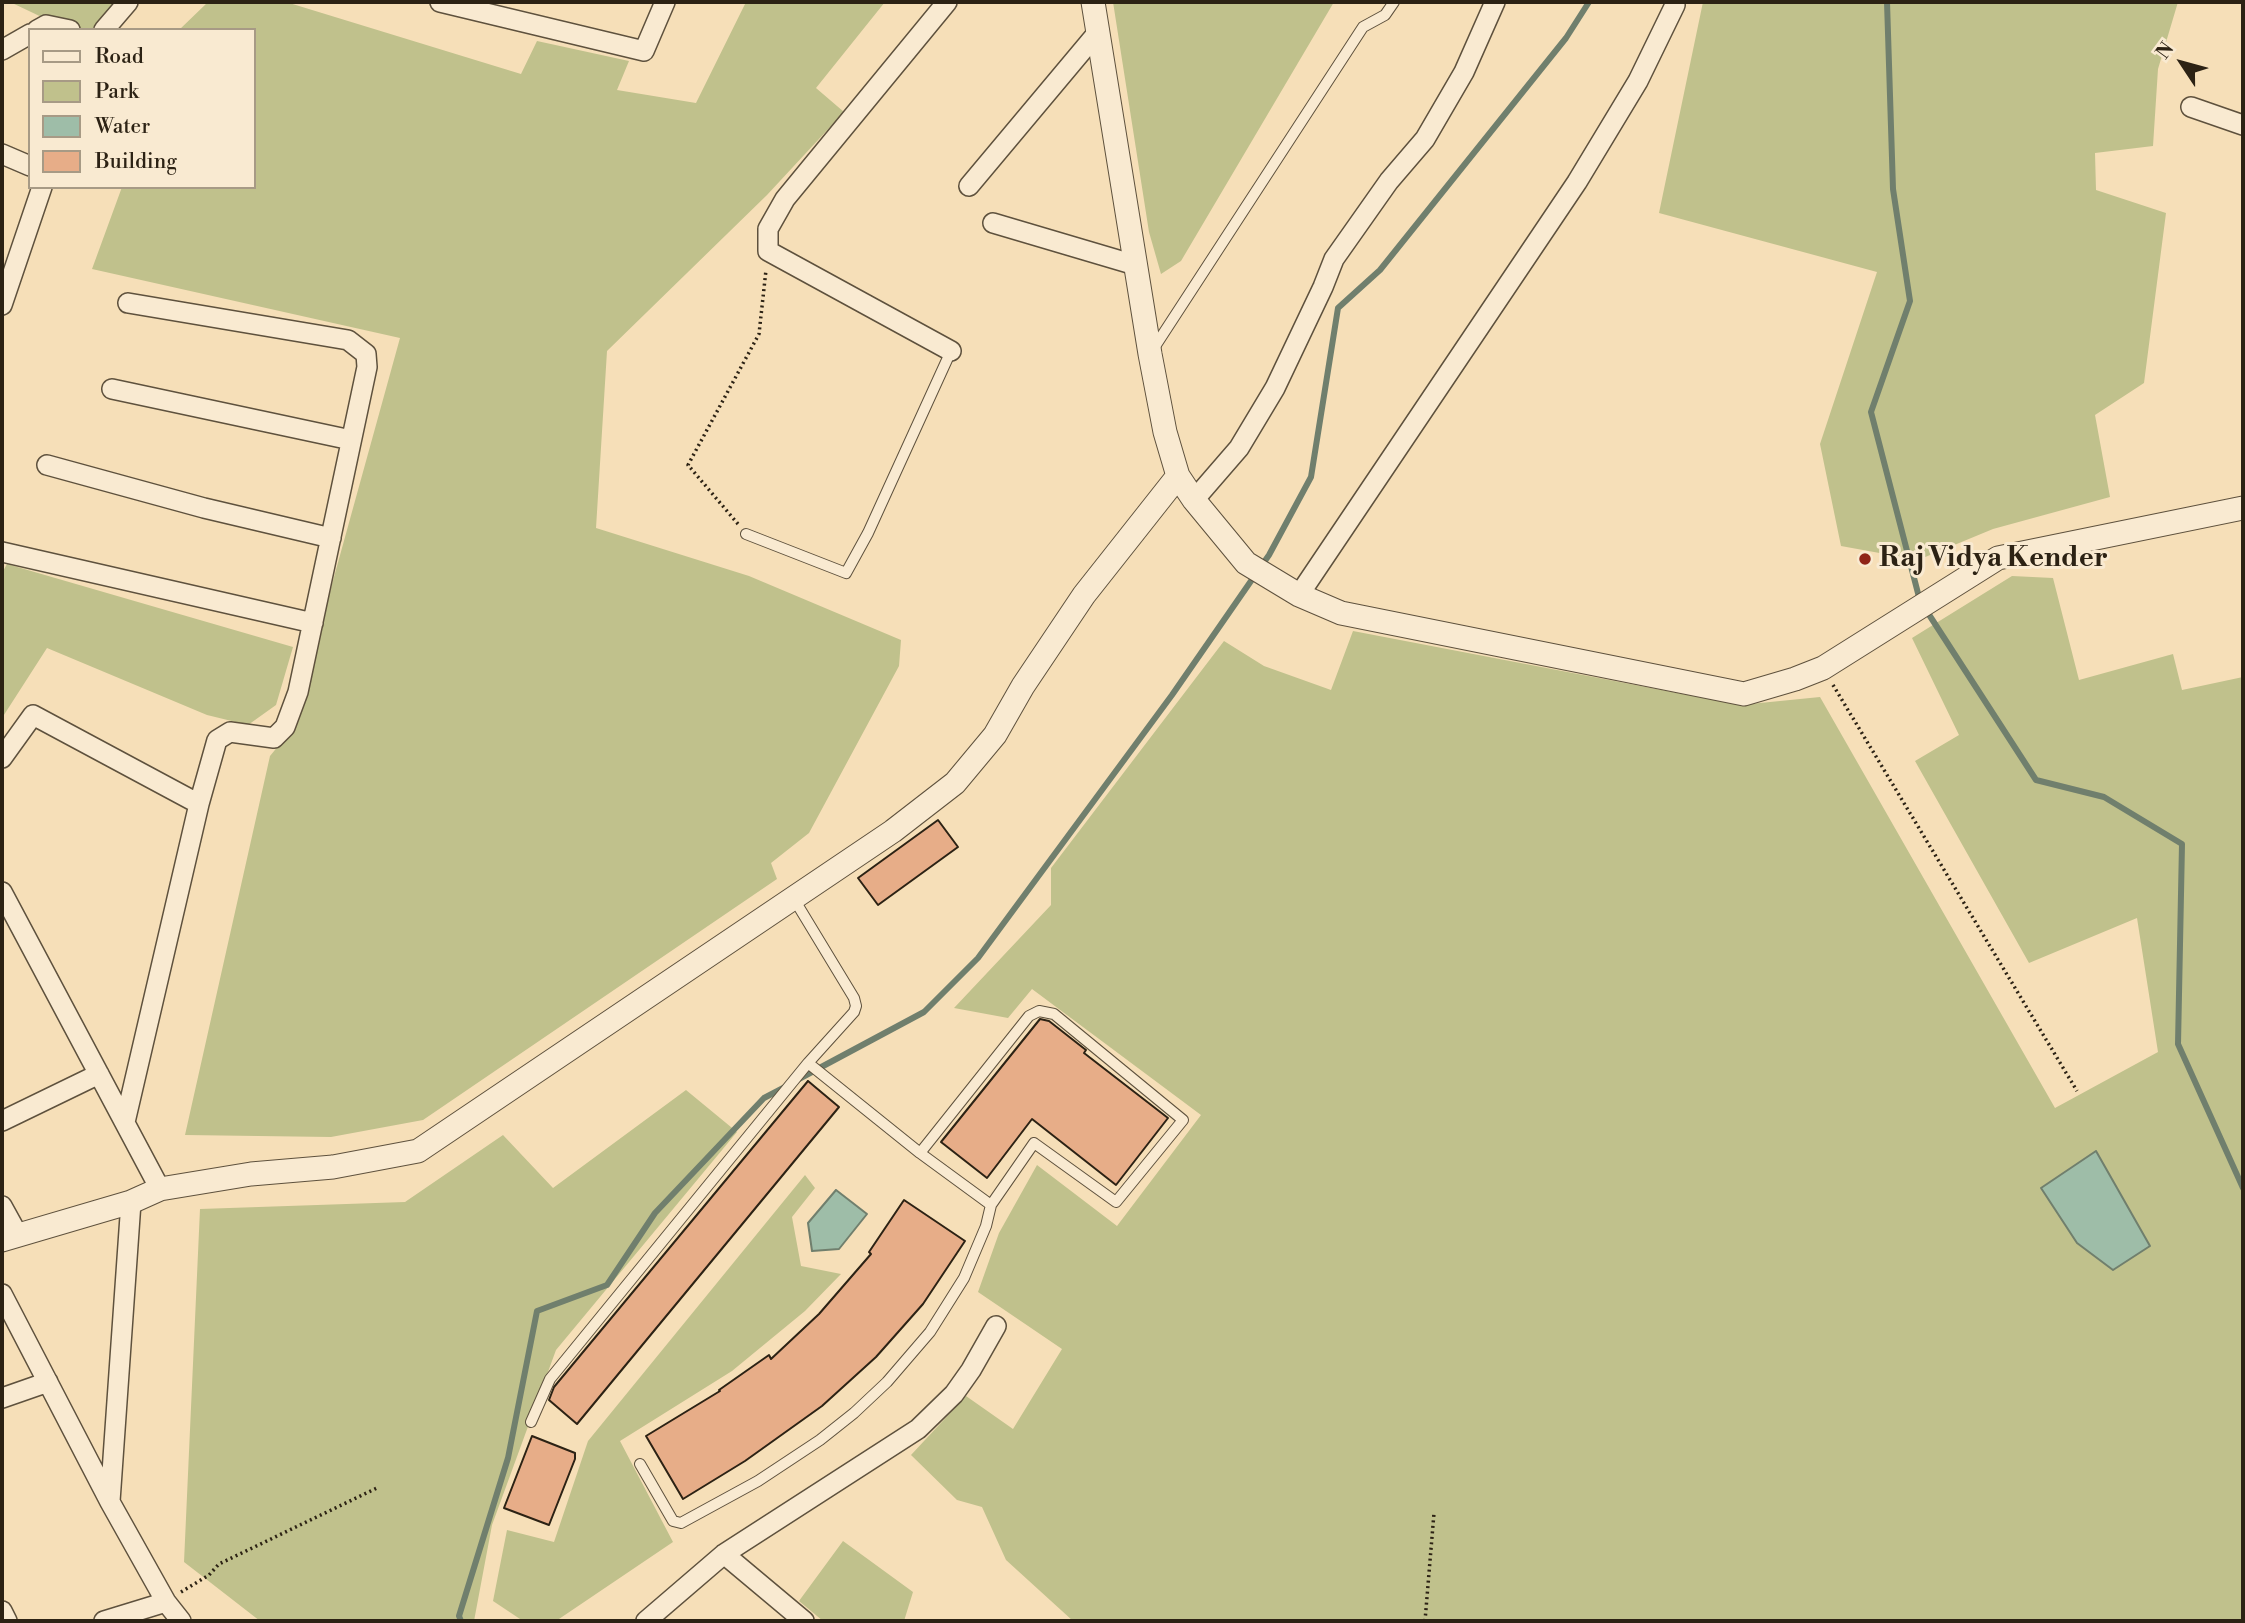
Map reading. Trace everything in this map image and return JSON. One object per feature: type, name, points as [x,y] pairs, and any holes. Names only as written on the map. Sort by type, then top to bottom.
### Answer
[{"type":"street","points":[[106,28],[128,2]]},
{"type":"street","points":[[440,2],[644,51],[665,2]]},
{"type":"street","points":[[947,2],[785,199],[768,229],[768,251],[951,351]]},
{"type":"street","points":[[1093,2],[1150,354],[1165,432],[1178,476],[1194,500],[1246,563],[1299,595],[1341,613],[1744,694],[1823,668],[1998,558],[2243,508]]},
{"type":"street","points":[[1194,500],[1239,448],[1275,387],[1334,258],[1389,181],[1425,139],[1464,72],[1495,2]]},
{"type":"street","points":[[1299,595],[1577,182],[1638,81],[1675,5]]},
{"type":"street","points":[[41,28],[46,25],[60,28]]},
{"type":"street","points":[[970,186],[1098,33]]},
{"type":"street","points":[[2,50],[28,35]]},
{"type":"street","points":[[2191,107],[2243,125]]},
{"type":"street","points":[[2,154],[28,165]]},
{"type":"street","points":[[2,305],[42,189]]},
{"type":"street","points":[[993,223],[1135,265]]},
{"type":"street","points":[[125,1122],[199,804],[217,740],[230,732],[274,738],[285,727],[298,692],[367,367],[366,354],[348,340],[128,303]]},
{"type":"street","points":[[112,389],[351,440]]},
{"type":"street","points":[[47,465],[204,508],[331,538]]},
{"type":"street","points":[[2,1206],[10,1238],[131,1202],[160,1189],[251,1174],[333,1167],[418,1152],[893,831],[955,783],[995,735],[1023,686],[1084,595],[1178,476]]},
{"type":"street","points":[[2,552],[313,623]]},
{"type":"street","points":[[2,758],[33,715],[199,804]]},
{"type":"street","points":[[2,892],[160,1189]]},
{"type":"street","points":[[2,1121],[99,1074]]},
{"type":"street","points":[[110,1502],[131,1202]]},
{"type":"street","points":[[2,1294],[110,1502],[166,1602],[181,1621]]},
{"type":"street","points":[[646,1621],[724,1554],[918,1429],[954,1394],[996,1326]]},
{"type":"street","points":[[2,1398],[48,1382]]},
{"type":"street","points":[[724,1554],[804,1621]]},
{"type":"street","points":[[104,1621],[166,1602]]},
{"type":"street","points":[[2,1611],[7,1621]]},
{"type":"lane","points":[[1150,354],[1363,27],[1385,15],[1394,2]]},
{"type":"lane","points":[[746,534],[846,573],[868,533],[951,351]]},
{"type":"lane","points":[[531,1422],[550,1379],[808,1063],[854,1012],[854,998],[793,898]]},
{"type":"lane","points":[[640,1465],[673,1521],[681,1523],[758,1480],[820,1440],[854,1413],[879,1390],[930,1332],[964,1278],[986,1226],[991,1205],[1034,1143],[1116,1202],[1183,1120],[1054,1014],[1039,1012],[1029,1016],[920,1153]]},
{"type":"lane","points":[[808,1063],[920,1153],[991,1205]]},
{"type":"path","points":[[746,534],[688,465],[759,334],[768,251]]},
{"type":"path","points":[[1823,668],[2077,1091]]},
{"type":"path","points":[[166,1602],[209,1575],[219,1564],[379,1487]]},
{"type":"path","points":[[1425,1621],[1434,1513]]},
{"type":"green space","points":[[10,2],[122,2],[98,28],[65,28]]},
{"type":"green space","points":[[286,2],[521,74],[537,41],[629,61],[617,90],[696,103],[746,2],[885,2],[816,88],[844,112],[767,195],[607,351],[596,528],[749,576],[901,640],[899,666],[809,833],[771,863],[777,879],[423,1120],[331,1137],[185,1135],[270,756],[292,729],[400,338],[92,269],[121,189],[256,189],[256,28],[181,28],[207,3]]},
{"type":"green space","points":[[1113,2],[1334,2],[1181,261],[1161,274],[1149,232]]},
{"type":"green space","points":[[1703,2],[2178,2],[2158,69],[2153,146],[2095,153],[2096,190],[2166,213],[2144,383],[2095,415],[2110,497],[1993,529],[1918,560],[1841,546],[1820,444],[1877,272],[1659,213]]},
{"type":"green space","points":[[7,564],[293,647],[276,705],[248,725],[207,715],[47,648],[2,718],[2,573]]},
{"type":"green space","points":[[2012,576],[2053,578],[2079,680],[2173,654],[2182,690],[2243,677],[2243,1621],[1073,1621],[1006,1560],[982,1507],[957,1500],[911,1455],[966,1396],[1013,1429],[1062,1349],[978,1292],[999,1233],[1037,1165],[1117,1226],[1201,1115],[1032,989],[1008,1018],[954,1008],[1051,905],[1051,868],[1224,641],[1264,666],[1331,690],[1353,631],[1740,705],[1820,697],[2055,1108],[2158,1052],[2137,918],[2029,963],[1915,761],[1959,735],[1912,638]]},
{"type":"green space","points":[[686,1090],[737,1132],[556,1350],[492,1525],[474,1621],[260,1621],[184,1562],[200,1209],[405,1202],[503,1135],[553,1188]]},
{"type":"green space","points":[[805,1175],[815,1188],[792,1217],[801,1266],[841,1274],[805,1311],[732,1371],[620,1441],[673,1542],[556,1621],[523,1621],[493,1601],[507,1530],[554,1542],[588,1441]]},
{"type":"green space","points":[[843,1541],[913,1592],[904,1621],[823,1621],[799,1601]]},
{"type":"water","points":[[2096,1151],[2150,1246],[2113,1270],[2077,1243],[2041,1188]]},
{"type":"water","points":[[836,1190],[867,1214],[839,1249],[812,1251],[808,1223]]},
{"type":"building","points":[[938,820],[958,847],[878,905],[858,878]]},
{"type":"building","points":[[1040,1019],[1049,1021],[1086,1050],[1084,1053],[1168,1118],[1116,1185],[1032,1119],[987,1178],[941,1142]]},
{"type":"building","points":[[808,1081],[839,1107],[577,1424],[549,1400],[554,1387]]},
{"type":"building","points":[[904,1200],[965,1241],[923,1304],[876,1357],[822,1406],[745,1461],[683,1499],[646,1436],[720,1391],[769,1355],[771,1359],[819,1314],[871,1254],[869,1252]]},
{"type":"building","points":[[532,1436],[575,1453],[549,1525],[504,1508]]},
{"type":"waterway","points":[[797,1080],[924,1012],[978,958],[1172,695],[1269,555],[1311,477],[1338,308],[1380,270],[1566,38],[1589,2]]},
{"type":"waterway","points":[[1887,2],[1893,189],[1910,301],[1871,412],[1920,601]]},
{"type":"waterway","points":[[1926,610],[2036,780],[2104,797],[2182,844],[2178,1044],[2243,1188]]},
{"type":"waterway","points":[[461,1621],[459,1616],[508,1458],[537,1311],[607,1285],[655,1213],[764,1098],[787,1086]]},
{"type":"place","name":"Raj Vidya Kender","points":[[1865,559]]}]
